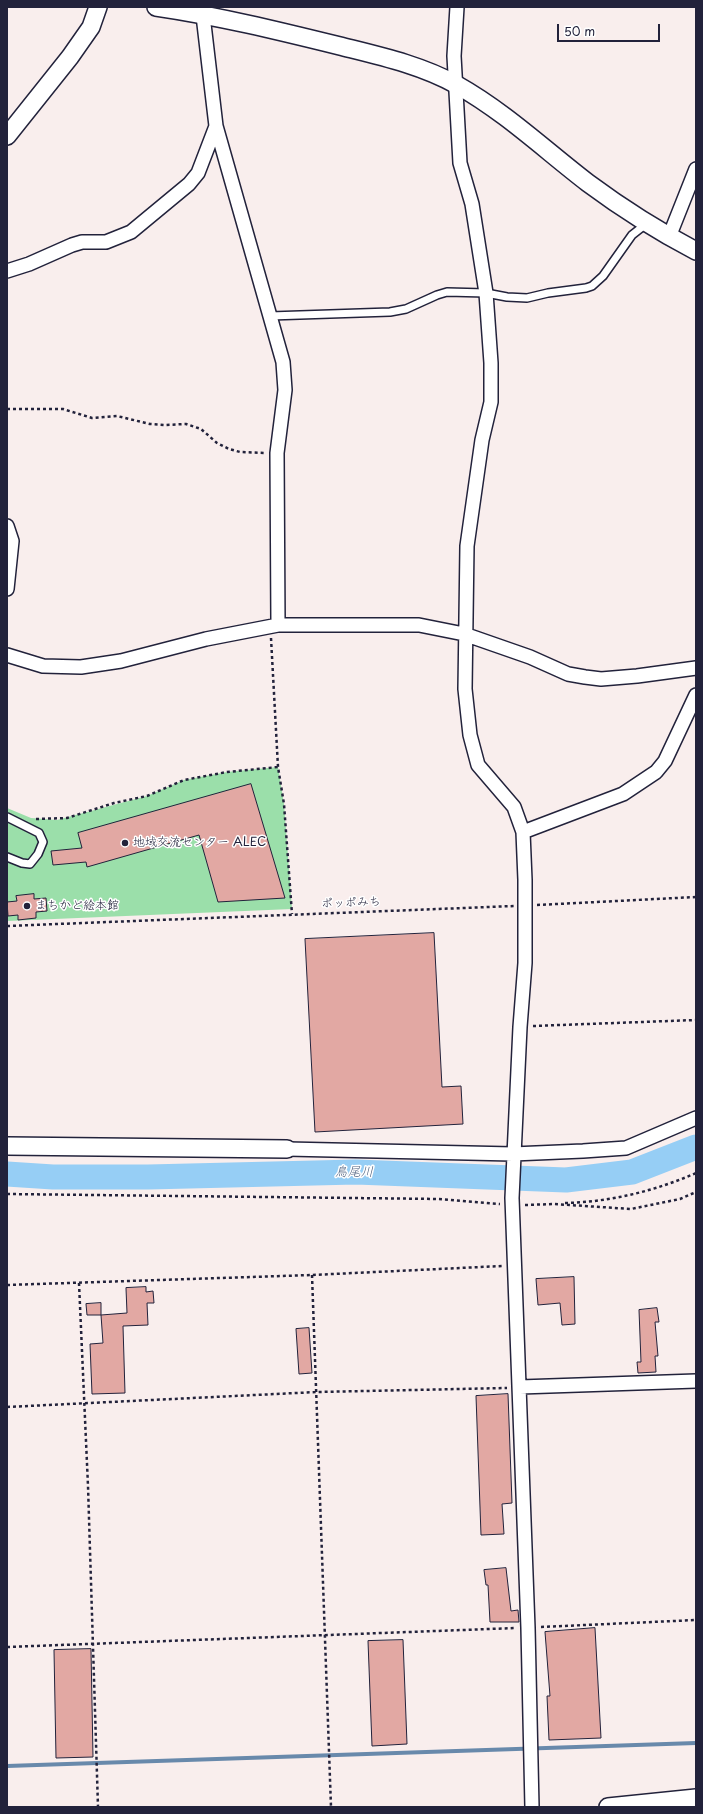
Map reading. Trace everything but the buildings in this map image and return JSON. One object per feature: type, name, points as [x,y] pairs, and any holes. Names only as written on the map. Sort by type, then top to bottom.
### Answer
[{"type":"street","points":[[7,136],[14,121],[91,27],[98,7]]},
{"type":"street","points":[[156,7],[203,11],[423,69],[456,84],[491,106],[588,183],[646,224],[696,251]]},
{"type":"street","points":[[458,7],[454,56],[460,163],[472,204],[486,293],[491,363],[490,402],[482,440],[467,546],[464,634],[465,689],[470,735],[478,765],[514,807],[523,832],[526,905],[525,963],[513,1157],[513,1202],[528,1628],[532,1807]]},
{"type":"street","points":[[203,11],[216,126],[283,362],[285,390],[277,453],[274,626]]},
{"type":"street","points":[[7,271],[29,264],[72,245],[82,242],[106,242],[131,232],[189,184],[198,173],[216,126]]},
{"type":"street","points":[[669,237],[696,169]]},
{"type":"street","points":[[7,526],[12,541],[7,590]]},
{"type":"street","points":[[7,655],[42,666],[94,666],[121,661],[206,638],[274,626],[419,625],[464,634],[530,657],[568,674],[585,677],[601,678],[637,676],[696,668]]},
{"type":"street","points":[[523,832],[623,794],[656,772],[665,761],[696,695]]},
{"type":"street","points":[[7,1146],[287,1149],[513,1157],[626,1148],[696,1118]]},
{"type":"street","points":[[520,1388],[696,1381]]},
{"type":"street","points":[[608,1807],[686,1801]]},
{"type":"lane","points":[[270,316],[374,314],[406,309],[447,292],[486,293],[507,297],[527,298],[592,286],[603,276],[632,235],[646,224]]},
{"type":"lane","points":[[7,817],[39,834],[43,842],[38,854],[30,864],[22,863],[7,857]]},
{"type":"path","points":[[7,409],[63,409],[92,418],[117,416],[157,424],[186,424],[201,429],[217,443],[229,449],[240,452],[277,453]]},
{"type":"path","points":[[274,626],[278,767],[284,804],[292,914]]},
{"type":"path","points":[[31,818],[46,820],[67,818],[147,796],[184,780],[227,772],[278,767]]},
{"type":"path","name":"ポッポみち","points":[[7,926],[696,897]]},
{"type":"path","points":[[520,1026],[696,1020]]},
{"type":"path","points":[[554,1204],[587,1203],[618,1197],[664,1186],[696,1173]]},
{"type":"path","points":[[7,1194],[439,1199],[631,1209],[680,1199],[696,1192]]},
{"type":"path","points":[[7,1285],[312,1275],[515,1266]]},
{"type":"path","points":[[312,1275],[331,1807]]},
{"type":"path","points":[[79,1283],[98,1807]]},
{"type":"path","points":[[7,1407],[317,1392],[520,1388]]},
{"type":"path","points":[[7,1646],[528,1628],[696,1620]]},
{"type":"green space","points":[[278,767],[284,804],[292,909],[7,921],[7,808],[31,818],[57,820],[147,796],[184,780],[227,772]]},
{"type":"waterway","name":"鳥尾川","points":[[7,1174],[53,1177],[148,1177],[356,1172],[566,1180],[632,1172],[696,1147]]},
{"type":"waterway","points":[[7,1766],[696,1743]]},
{"type":"place","name":"地域交流センター ALEC","points":[[125,843]]},
{"type":"place","name":"まちかど絵本館","points":[[27,906]]}]
